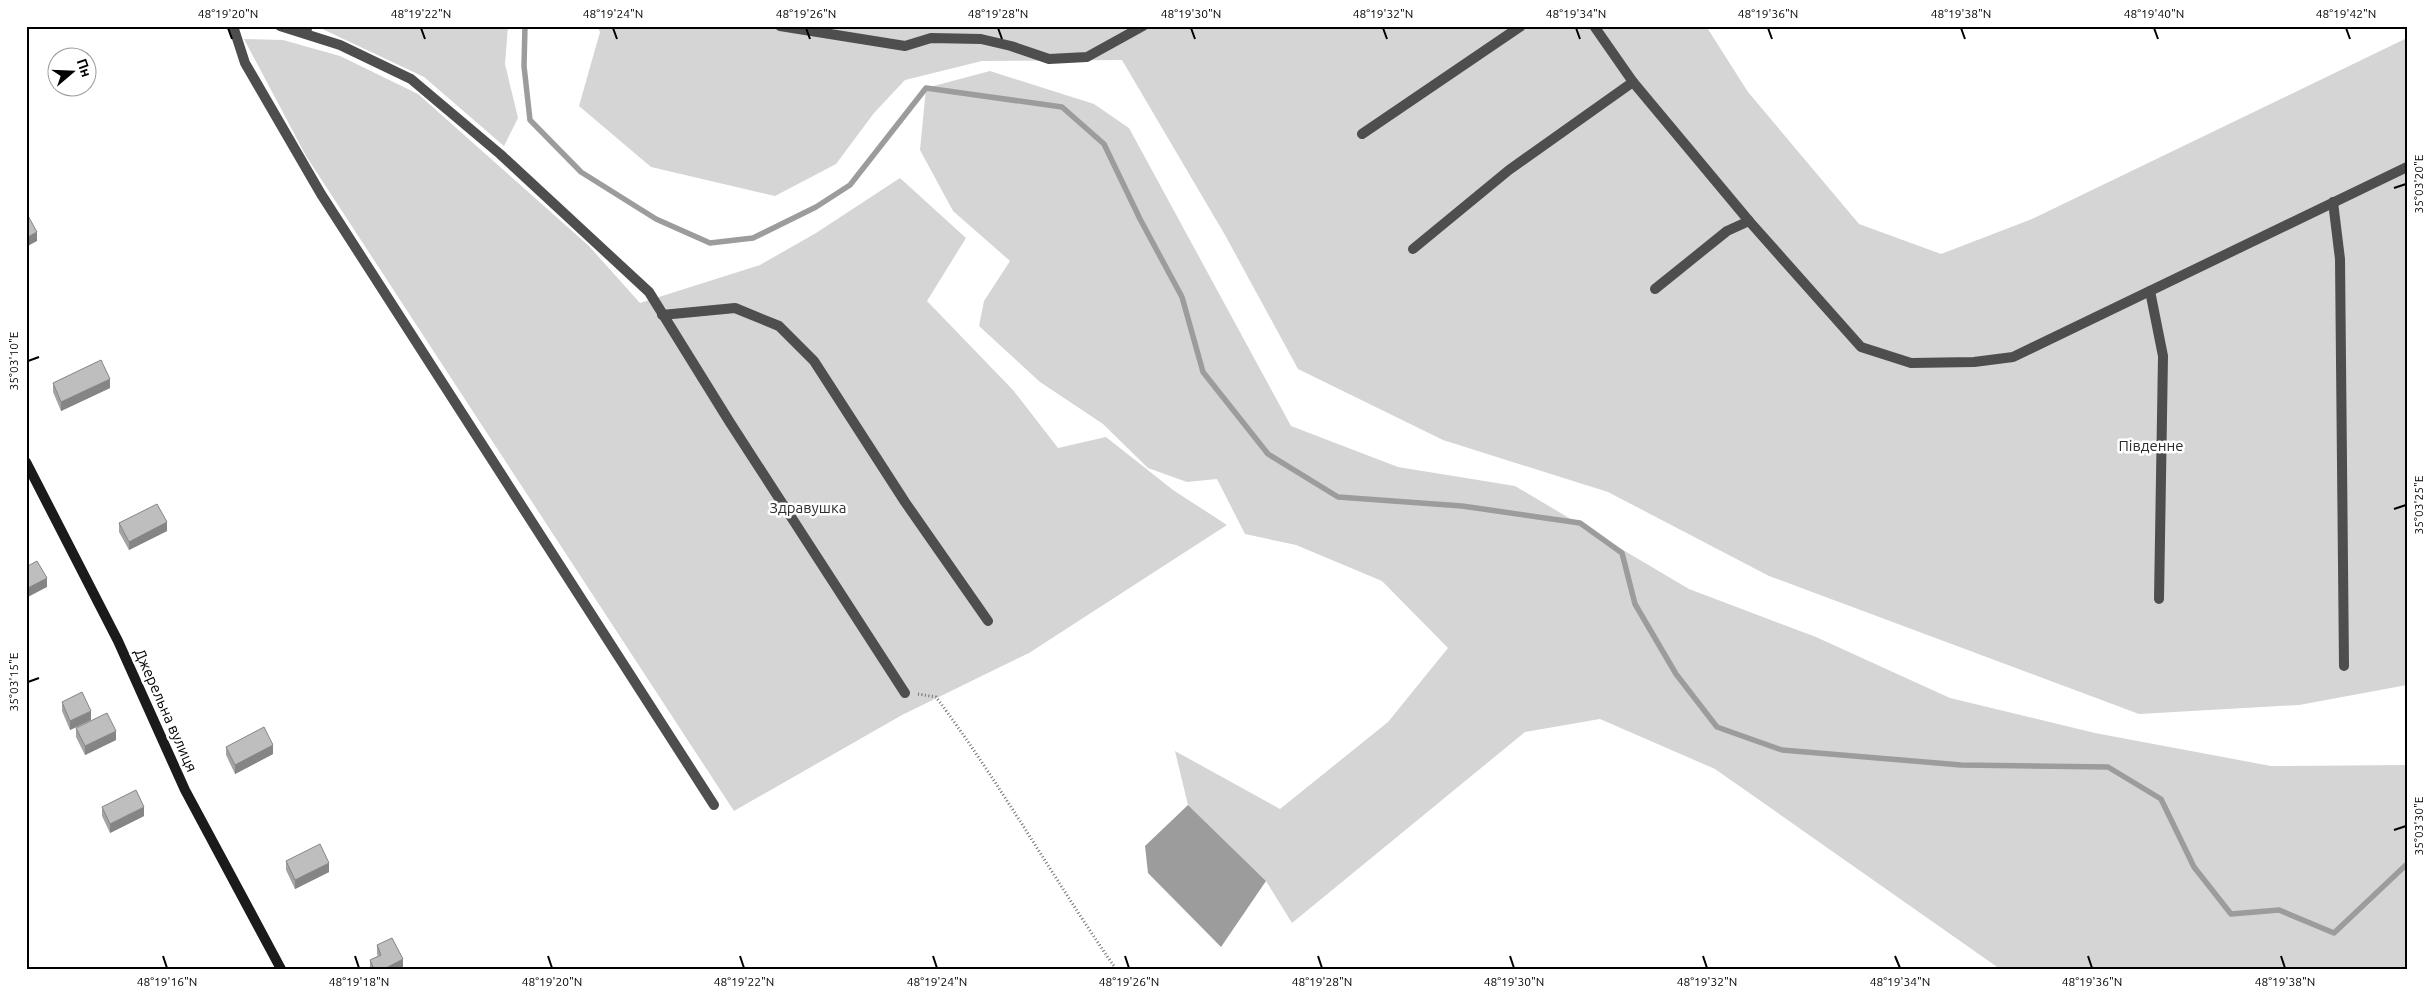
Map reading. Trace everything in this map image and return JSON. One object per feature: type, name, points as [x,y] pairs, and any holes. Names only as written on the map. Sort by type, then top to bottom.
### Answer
[{"type":"street","points":[[233,26],[245,63],[321,194],[714,805]]},
{"type":"street","points":[[280,26],[306,30],[411,79],[500,154],[649,292],[905,693]]},
{"type":"street","points":[[780,26],[904,46],[931,38],[981,39],[1011,46],[1049,59],[1087,57],[1143,26]]},
{"type":"street","points":[[931,26],[931,38]]},
{"type":"street","points":[[1362,134],[1521,26]]},
{"type":"street","points":[[1594,26],[1633,82],[1749,221],[1861,347],[1912,363],[1974,362],[2013,357],[2407,167]]},
{"type":"street","points":[[1413,249],[1509,170],[1633,82]]},
{"type":"street","points":[[2333,202],[2340,259],[2344,666]]},
{"type":"street","points":[[1655,289],[1727,231],[1749,221]]},
{"type":"street","points":[[2150,291],[2164,356],[2160,599]]},
{"type":"street","points":[[662,315],[735,308],[779,326],[814,361],[905,502],[988,621]]},
{"type":"street","name":"Джерельна вулиця","points":[[26,462],[118,641],[185,790],[281,969]]},
{"type":"path","points":[[905,693],[936,697],[974,748],[1090,932],[1116,969]]},
{"type":"green space","points":[[316,26],[508,26],[505,64],[518,118],[504,146],[424,77]]},
{"type":"green space","name":"Південне","points":[[597,26],[1706,26],[1748,92],[1859,224],[1941,254],[2032,219],[2407,38],[2407,685],[2299,705],[2139,714],[1769,576],[1608,492],[1443,440],[1298,369],[1225,235],[1122,60],[982,61],[905,80],[874,113],[836,164],[775,196],[651,167],[579,106],[600,32]]},
{"type":"green space","name":"Здравушка","points":[[244,39],[283,40],[340,56],[418,94],[589,246],[640,303],[760,265],[816,233],[900,178],[966,238],[927,301],[1013,390],[1058,448],[1106,437],[1173,490],[1227,525],[1029,653],[902,715],[734,811],[306,156]]},
{"type":"green space","points":[[990,71],[1094,104],[1129,128],[1291,426],[1398,467],[1515,486],[1689,589],[1816,637],[1950,698],[2095,733],[2271,766],[2407,765],[2407,969],[2000,969],[1715,769],[1600,719],[1525,732],[1292,923],[1266,881],[1188,805],[1175,751],[1280,809],[1388,722],[1448,648],[1382,581],[1296,545],[1245,534],[1217,479],[1187,482],[1148,468],[1103,424],[1040,382],[979,326],[984,301],[1010,261],[953,211],[920,150],[926,88]]},
{"type":"shaded area","points":[[1188,805],[1266,881],[1221,947],[1148,873],[1145,846]]},
{"type":"building","points":[[26,214],[37,232],[26,238]]},
{"type":"building","points":[[101,360],[110,379],[61,402],[53,383]]},
{"type":"building","points":[[157,504],[167,522],[129,542],[119,523]]},
{"type":"building","points":[[37,561],[47,578],[26,589],[26,567]]},
{"type":"building","points":[[82,692],[91,711],[70,721],[62,702]]},
{"type":"building","points":[[107,713],[116,731],[85,746],[76,728]]},
{"type":"building","points":[[264,727],[273,745],[235,765],[226,747]]},
{"type":"building","points":[[136,790],[144,807],[110,824],[102,807]]},
{"type":"building","points":[[320,844],[329,863],[295,880],[286,861]]},
{"type":"building","points":[[392,938],[403,959],[384,969],[374,969],[370,960],[381,955],[377,945]]},
{"type":"waterway","points":[[525,26],[524,66],[530,120],[581,172],[656,219],[710,243],[753,238],[816,207],[850,185],[926,88],[1062,107],[1104,144],[1140,219],[1182,297],[1203,372],[1268,454],[1338,497],[1462,506],[1580,523],[1622,553],[1635,604],[1676,674],[1717,727],[1782,750],[1961,765],[2108,767],[2161,799],[2194,867],[2231,914],[2279,910],[2334,933],[2407,864]]}]
